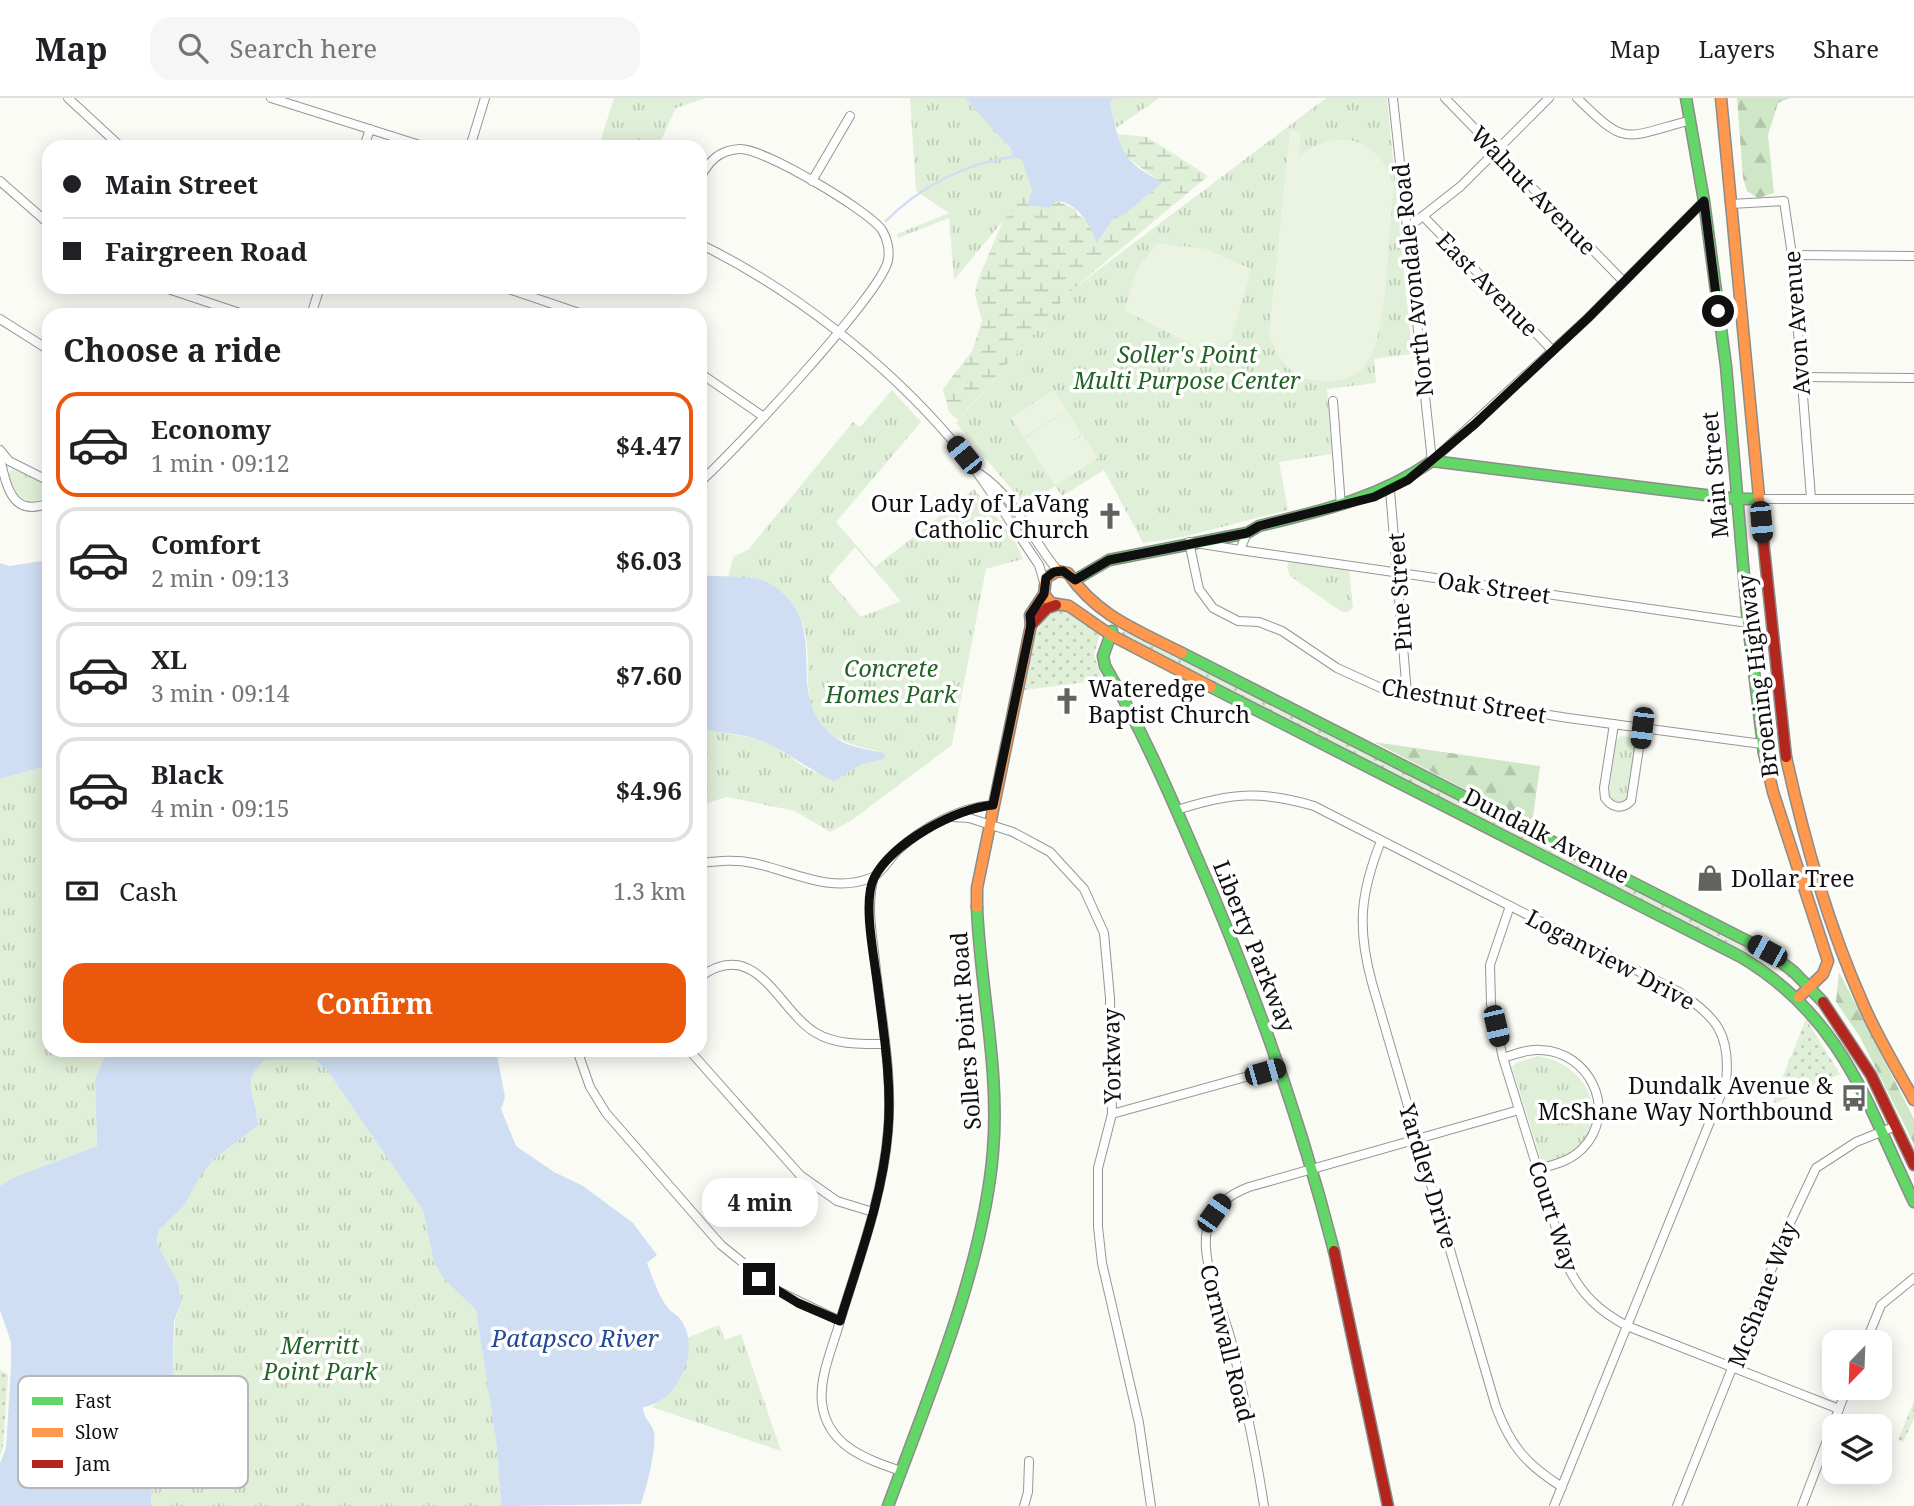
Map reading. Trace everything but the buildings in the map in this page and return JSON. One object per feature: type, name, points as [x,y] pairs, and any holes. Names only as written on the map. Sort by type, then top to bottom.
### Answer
[{"type":"main road","name":"Broening Highway","points":[[1721,98],[1783,745],[1807,853],[1837,942],[1865,1009],[1914,1100]]},
{"type":"main road","name":"Main Street","points":[[1684,101],[1704,201],[1726,366],[1748,623],[1762,744],[1773,792],[1828,961],[1824,974],[1799,997]]},
{"type":"main road","points":[[1031,625],[1047,608],[1060,606],[1076,596],[1076,583],[1109,560],[1189,542],[1247,533],[1259,526],[1341,506],[1390,490],[1432,461],[1737,499],[1759,499]]},
{"type":"main road","points":[[1044,588],[1058,571]]},
{"type":"main road","name":"Dundalk Avenue","points":[[1058,571],[1068,573],[1087,601],[1115,620],[1731,931],[1784,962],[1811,986],[1853,1038],[1914,1165]]},
{"type":"main road","name":"Dundalk Avenue","points":[[1044,588],[1060,606],[1111,635],[1767,972],[1799,997],[1841,1050],[1914,1202]]},
{"type":"main road","name":"Sollers Point Road","points":[[888,1506],[974,1256],[993,1151],[988,1008],[977,904],[989,824],[1031,625],[1030,615],[1044,588]]},
{"type":"main road","name":"Liberty Parkway","points":[[1115,620],[1102,656],[1105,666],[1177,810],[1244,968],[1281,1067],[1313,1169],[1374,1428],[1388,1506]]},
{"type":"street","points":[[68,98],[113,140]]},
{"type":"street","points":[[271,98],[404,140]]},
{"type":"street","points":[[472,140],[485,98]]},
{"type":"street","name":"North Avondale Road","points":[[1393,98],[1405,230],[1432,461]]},
{"type":"street","name":"Walnut Avenue","points":[[1445,98],[1623,281]]},
{"type":"street","points":[[1405,230],[1424,217],[1549,98]]},
{"type":"street","points":[[1577,98],[1618,134],[1631,136],[1688,121]]},
{"type":"street","points":[[812,181],[850,116]]},
{"type":"street","points":[[366,140],[370,129]]},
{"type":"street","points":[[707,166],[711,159],[729,150],[756,151],[812,181],[872,219],[883,231],[889,252],[883,277],[764,417],[707,475]]},
{"type":"street","points":[[0,181],[42,219]]},
{"type":"street","points":[[1432,461],[1552,350],[1704,201]]},
{"type":"street","name":"Avon Avenue","points":[[1731,204],[1784,201],[1792,255],[1811,498]]},
{"type":"street","name":"East Avenue","points":[[1424,217],[1552,350]]},
{"type":"street","name":"Dundalk Avenue","points":[[707,248],[788,297],[836,332],[919,406],[978,473],[1038,565],[1044,588]]},
{"type":"street","points":[[1792,255],[1914,256]]},
{"type":"street","points":[[183,294],[225,308]]},
{"type":"street","points":[[524,294],[564,308]]},
{"type":"street","points":[[0,319],[42,346]]},
{"type":"street","points":[[1800,377],[1914,378]]},
{"type":"street","points":[[707,378],[764,417]]},
{"type":"street","points":[[1333,401],[1341,506]]},
{"type":"street","points":[[0,450],[9,461],[42,478]]},
{"type":"street","points":[[0,459],[7,487],[15,500],[34,508],[42,505]]},
{"type":"street","name":"Dundalk Avenue","points":[[978,473],[993,483],[1012,506],[1058,571]]},
{"type":"street","name":"Pine Street","points":[[1390,490],[1407,694]]},
{"type":"street","points":[[1759,499],[1914,499]]},
{"type":"street","points":[[1240,550],[1247,533]]},
{"type":"street","name":"Oak Street","points":[[1189,542],[1748,623]]},
{"type":"street","name":"Chestnut Street","points":[[1189,542],[1199,589],[1218,612],[1238,621],[1271,626],[1360,680],[1407,694],[1762,744]]},
{"type":"street","points":[[1614,724],[1604,788],[1605,798],[1614,806],[1621,807],[1631,801],[1642,728]]},
{"type":"street","name":"Loganview Drive","points":[[1177,810],[1221,796],[1269,794],[1314,806],[1679,992],[1706,1010],[1718,1025],[1725,1043],[1726,1082],[1554,1506]]},
{"type":"street","points":[[707,862],[752,862],[827,884],[874,877],[914,837],[975,806],[993,805]]},
{"type":"street","name":"Yorkway","points":[[952,817],[989,824],[1021,836],[1060,859],[1095,908],[1108,957],[1112,1115],[1098,1168],[1101,1263],[1139,1423],[1151,1506]]},
{"type":"street","name":"Yardley Drive","points":[[1381,841],[1363,895],[1364,952],[1504,1429],[1534,1470],[1562,1487]]},
{"type":"street","points":[[874,877],[870,918],[885,1044],[888,1131],[873,1212],[821,1391],[826,1419],[832,1432],[853,1452],[901,1471]]},
{"type":"street","name":"Court Way","points":[[1510,906],[1490,965],[1491,1003],[1503,1058],[1568,1267],[1577,1284],[1603,1312],[1627,1326],[1839,1409]]},
{"type":"street","points":[[707,972],[718,967],[751,971],[773,986],[815,1033],[846,1043],[885,1044]]},
{"type":"street","points":[[1503,1058],[1538,1049],[1558,1054],[1586,1070],[1596,1090],[1597,1122],[1587,1143],[1563,1162],[1538,1169]]},
{"type":"street","points":[[579,1057],[590,1087],[606,1113],[721,1245],[778,1292],[840,1321]]},
{"type":"street","points":[[695,1057],[800,1175],[826,1195],[873,1212]]},
{"type":"street","points":[[1112,1115],[1281,1067]]},
{"type":"street","name":"Cornwall Road","points":[[1264,1506],[1231,1342],[1206,1251],[1206,1237],[1214,1213],[1223,1200],[1235,1192],[1519,1110]]},
{"type":"street","name":"McShane Way","points":[[1677,1506],[1790,1223],[1816,1168],[1856,1142],[1896,1126]]},
{"type":"street","points":[[1871,1330],[1881,1305],[1914,1278]]},
{"type":"street","points":[[1802,1506],[1842,1400]]},
{"type":"street","points":[[1024,1506],[1028,1492],[1029,1461]]},
{"type":"green space","points":[[614,98],[706,98],[676,108],[661,140],[601,139]]},
{"type":"green space","points":[[910,98],[965,98],[974,104],[997,136],[1022,160],[1031,187],[954,280],[949,218],[898,238],[897,234],[949,213],[916,191]]},
{"type":"green space","points":[[965,98],[974,104],[1026,169],[1032,190],[1075,209],[1077,215],[1090,222],[1098,242],[1114,216],[1124,215],[1162,183],[1121,153],[1117,134],[1147,137],[1208,176],[1073,289],[958,420],[949,412],[943,389],[972,351],[982,321],[975,295],[977,282],[1005,216]]},
{"type":"green space","points":[[1113,98],[1159,98],[1116,128],[1110,105]]},
{"type":"green space","name":"Soller's Point Multi Purpose Center","points":[[1326,98],[1387,98],[1412,354],[1374,359],[1376,383],[1327,389],[1332,454],[1279,462],[1288,510],[1183,537],[1143,543],[1104,470],[1062,496],[1055,486],[1022,507],[1018,497],[956,423],[1073,289]]},
{"type":"green space","points":[[1737,98],[1790,98],[1778,103],[1768,135],[1774,193],[1758,198],[1747,191],[1743,178]]},
{"type":"green space","points":[[1290,130],[1301,132],[1299,156],[1328,141],[1343,139],[1369,147],[1388,170],[1394,187],[1379,332],[1364,367],[1341,380],[1321,381],[1297,374],[1279,357],[1269,333]]},
{"type":"green space","points":[[1157,243],[1207,249],[1251,269],[1232,338],[1208,353],[1124,310],[1137,269]]},
{"type":"green space","name":"Concrete Homes Park","points":[[892,390],[921,422],[836,522],[875,567],[974,489],[1013,537],[1023,559],[986,569],[952,745],[852,820],[830,832],[795,811],[727,797],[707,803],[707,730],[761,741],[818,773],[847,771],[865,763],[878,751],[842,740],[821,725],[811,706],[806,638],[799,615],[782,594],[765,581],[728,578],[733,557],[748,550],[853,422],[860,427]],"holes":[[[855,547],[901,601],[861,617],[828,578]]]},
{"type":"green space","points":[[1054,390],[1067,410],[1024,437],[1011,417]]},
{"type":"green space","points":[[1067,411],[1082,434],[1072,441],[1083,435],[1098,458],[1055,486],[1024,439]]},
{"type":"green space","points":[[12,469],[42,482],[42,499],[28,501],[14,490],[7,477]]},
{"type":"green space","points":[[1289,562],[1349,570],[1353,608],[1342,612],[1290,576],[1287,567]]},
{"type":"green space","points":[[1063,609],[1100,634],[1094,655],[1102,680],[1024,690],[1035,634],[1049,613]]},
{"type":"green space","points":[[1122,630],[1730,938],[1766,957],[1798,980],[1795,982],[1763,958],[1735,947],[1122,637]]},
{"type":"green space","points":[[1620,736],[1630,737],[1637,743],[1630,792],[1625,804],[1612,802],[1609,796],[1615,743]]},
{"type":"green space","points":[[1374,742],[1540,766],[1532,824]]},
{"type":"green space","points":[[42,767],[42,1057],[105,1057],[95,1079],[97,1146],[12,1178],[0,1186],[0,779]]},
{"type":"green space","points":[[1839,972],[1914,1119],[1914,1144],[1860,1037],[1836,1002]]},
{"type":"green space","points":[[1806,1019],[1840,1074],[1776,1103],[1773,1101]]},
{"type":"green space","points":[[1538,1056],[1562,1064],[1579,1077],[1589,1093],[1592,1111],[1590,1129],[1580,1145],[1564,1157],[1542,1163],[1512,1067],[1516,1063]]},
{"type":"green space","name":"Merritt Point Park","points":[[265,1060],[315,1060],[327,1070],[423,1210],[434,1263],[444,1279],[476,1310],[497,1447],[501,1506],[151,1506],[152,1488],[248,1488],[248,1376],[173,1376],[175,1321],[181,1303],[179,1284],[156,1242],[161,1228],[184,1206],[199,1177],[214,1159],[257,1126],[251,1084],[257,1068]]},
{"type":"green space","points":[[719,1325],[725,1340],[741,1334],[781,1451],[652,1407],[674,1386],[679,1377],[686,1358],[687,1338]]},
{"type":"green space","points":[[0,1370],[8,1374],[3,1448],[0,1456]]},
{"type":"green space","points":[[1914,1401],[1914,1419],[1903,1442],[1898,1440]]},
{"type":"water","points":[[965,98],[1113,98],[1110,105],[1124,152],[1138,167],[1163,182],[1124,215],[1114,217],[1097,243],[1087,222],[1071,205],[1056,201],[1049,208],[1028,205],[1032,190],[1022,160],[1013,157],[1011,149]]},
{"type":"water","points":[[42,561],[42,767],[0,779],[0,563],[9,566]]},
{"type":"water","points":[[707,575],[763,580],[789,600],[800,619],[805,639],[810,701],[819,720],[841,741],[885,754],[884,759],[862,764],[834,781],[779,749],[745,736],[707,730]]},
{"type":"water","name":"Patapsco River","points":[[105,1057],[497,1057],[505,1097],[501,1109],[516,1146],[554,1172],[583,1186],[633,1223],[657,1255],[647,1263],[651,1275],[661,1298],[682,1321],[688,1337],[689,1350],[682,1376],[665,1397],[655,1404],[643,1407],[655,1439],[641,1504],[501,1506],[497,1447],[476,1310],[444,1279],[434,1263],[423,1210],[327,1070],[315,1060],[265,1060],[252,1076],[251,1084],[257,1126],[214,1159],[199,1178],[184,1206],[160,1229],[156,1242],[179,1284],[181,1303],[174,1321],[173,1376],[18,1376],[18,1488],[152,1488],[151,1506],[0,1506],[0,1463],[6,1448],[11,1342],[0,1310],[0,1186],[12,1178],[97,1146],[95,1079]]},
{"type":"waterway","points":[[886,221],[913,198],[944,178],[978,164],[1013,157]]},
{"type":"traffic: fast","points":[[1686,98],[1704,201],[1726,366],[1748,623],[1764,753]]},
{"type":"traffic: fast","points":[[1075,580],[1109,560],[1247,533],[1259,526],[1349,502],[1391,485],[1432,461],[1737,499],[1759,499]]},
{"type":"traffic: fast","points":[[1112,631],[1103,656],[1105,666],[1164,782],[1236,951],[1290,1099],[1334,1251]]},
{"type":"traffic: fast","points":[[1182,653],[1767,951],[1794,972],[1823,1002]]},
{"type":"traffic: fast","points":[[1211,687],[1741,957],[1775,981],[1804,1007],[1847,1064],[1865,1096],[1914,1202]]},
{"type":"traffic: fast","points":[[888,1506],[952,1331],[988,1195],[993,1151],[994,1090],[977,907]]},
{"type":"traffic: slow","points":[[1721,98],[1763,539]]},
{"type":"traffic: slow","points":[[1182,653],[1105,611],[1079,588],[1068,573],[1058,571],[1046,578],[1044,594],[1051,603],[1069,606],[1111,635],[1211,687]]},
{"type":"traffic: slow","points":[[977,907],[977,888],[1031,625],[1030,615],[1044,594]]},
{"type":"traffic: slow","points":[[1764,753],[1773,792],[1828,961],[1823,974],[1799,997]]},
{"type":"traffic: slow","points":[[1786,757],[1801,821],[1839,945],[1869,1018],[1914,1100]]},
{"type":"traffic: jam","points":[[1763,539],[1786,757]]},
{"type":"traffic: jam","points":[[1031,625],[1047,608],[1056,605]]},
{"type":"traffic: jam","points":[[1823,1002],[1871,1075],[1914,1165]]},
{"type":"traffic: jam","points":[[1334,1251],[1388,1506]]},
{"type":"place","name":"Our Lady of LaVang Catholic Church","points":[[1110,516]]},
{"type":"place","name":"Wateredge Baptist Church","points":[[1067,701]]},
{"type":"place","name":"Dollar Tree","points":[[1710,878]]},
{"type":"place","name":"Dundalk Avenue & McShane Way Northbound","points":[[1854,1098]]},
{"type":"route","points":[[759,1279],[798,1303],[840,1321],[873,1212],[888,1131],[890,1102],[887,1066],[870,918],[874,877],[896,852],[914,837],[975,806],[993,805],[1031,625],[1030,615],[1044,594],[1046,578],[1054,572],[1063,571],[1075,580],[1098,564],[1109,560],[1161,547],[1247,533],[1259,526],[1374,497],[1400,485],[1475,424],[1658,250],[1704,201],[1718,311]]}]
